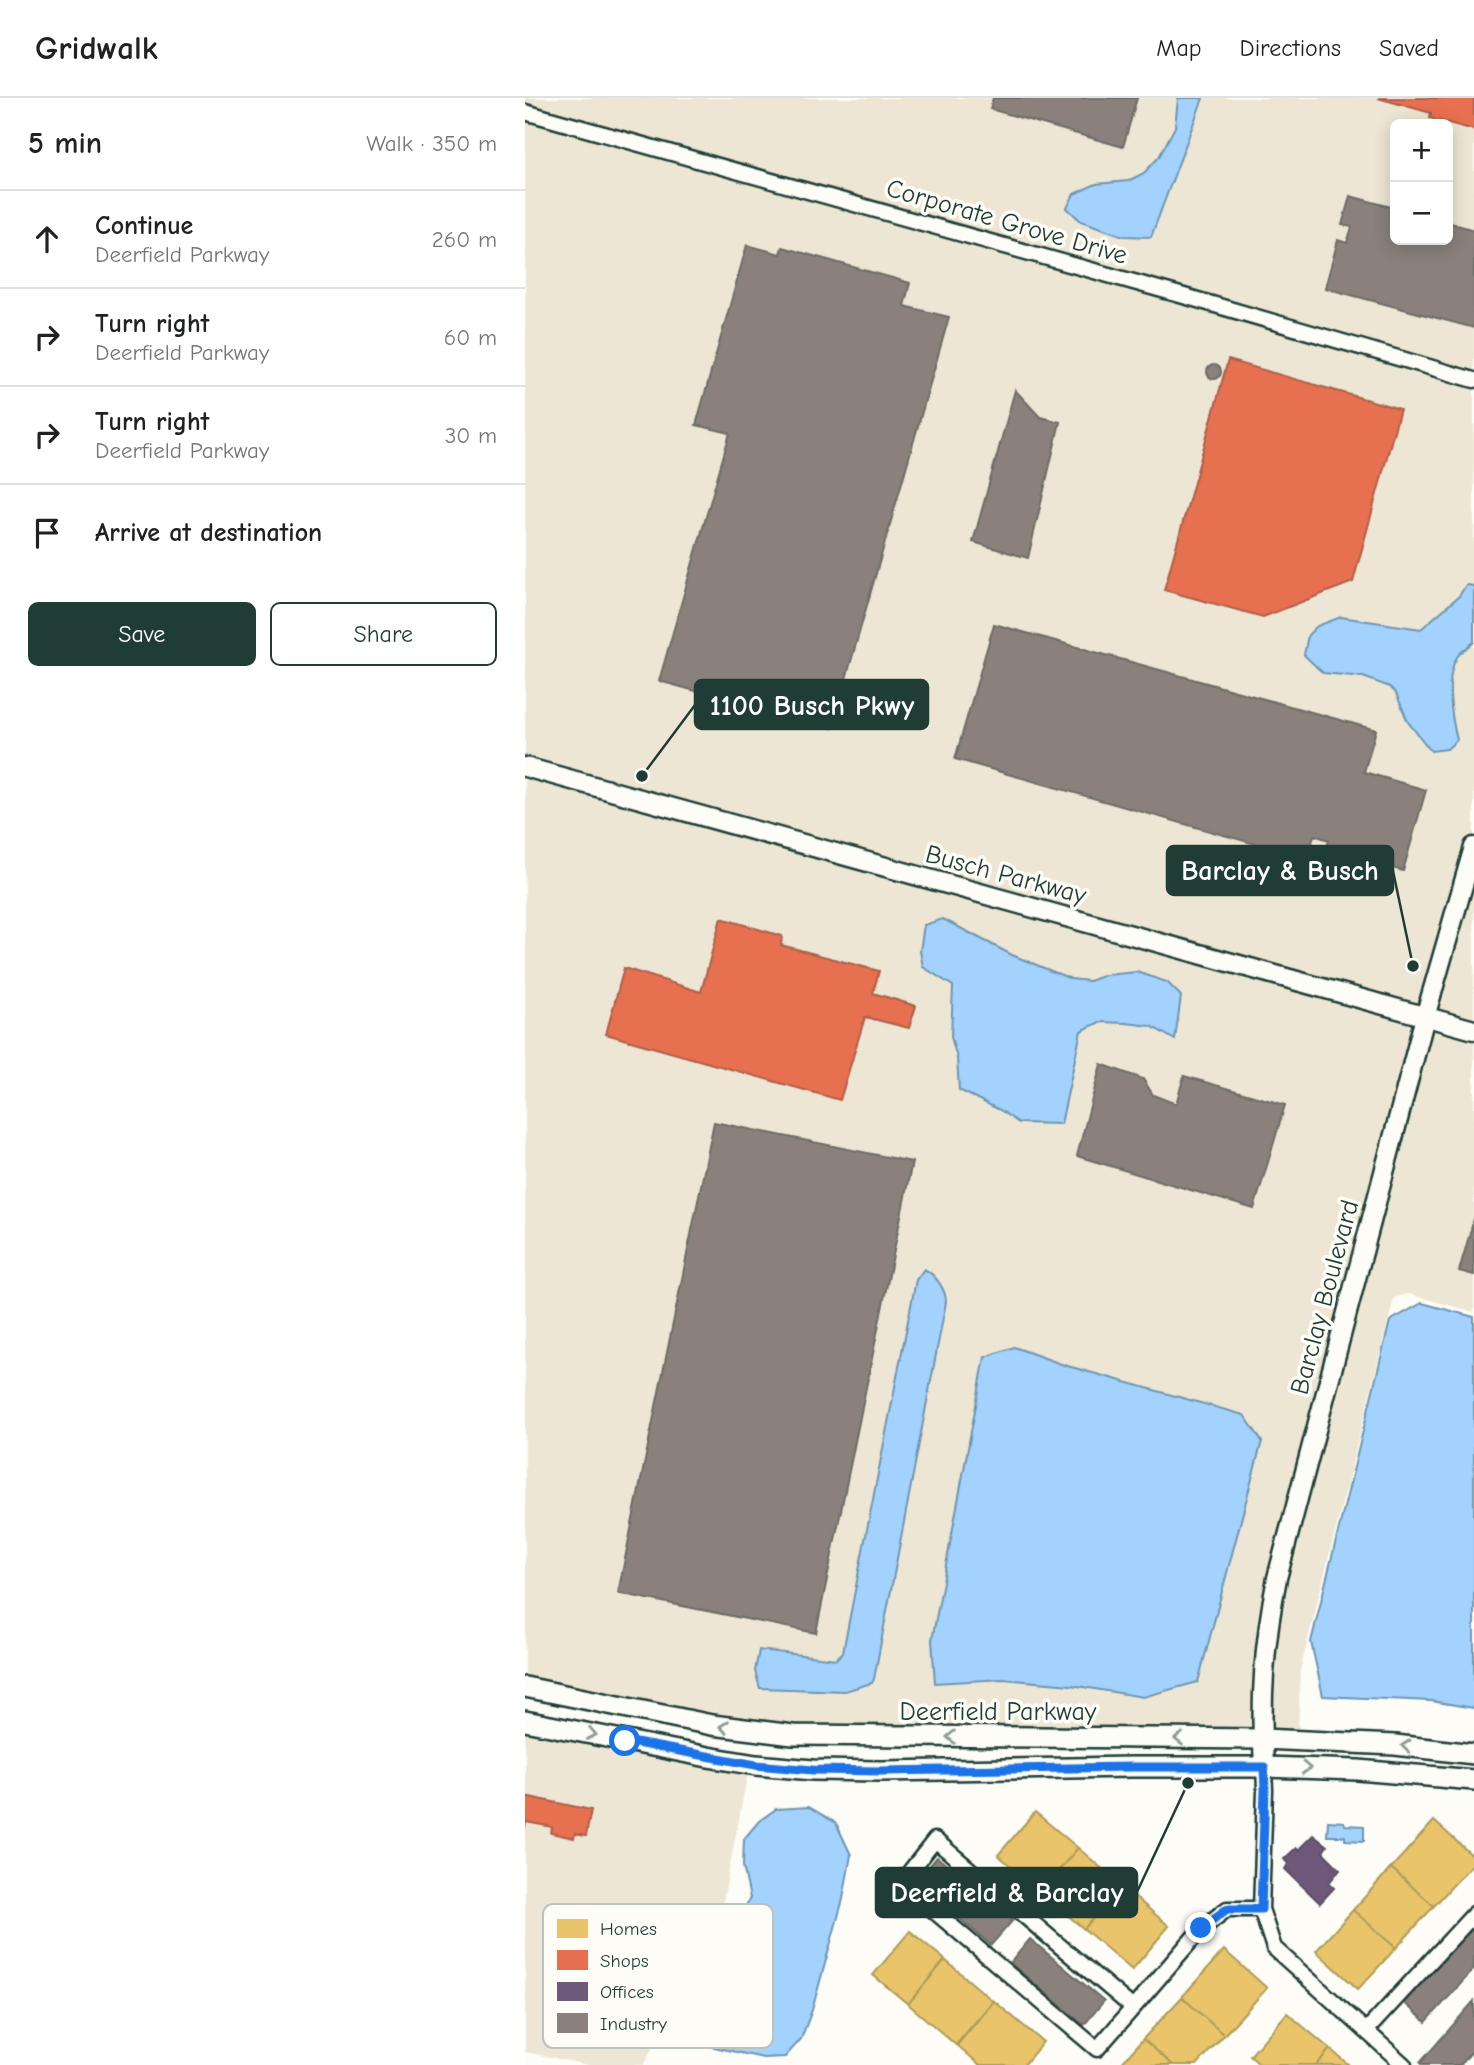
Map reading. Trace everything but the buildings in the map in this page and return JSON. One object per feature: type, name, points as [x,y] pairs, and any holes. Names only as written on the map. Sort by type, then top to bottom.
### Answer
[{"type":"main road","name":"Deerfield Parkway","points":[[525,1687],[712,1725],[793,1735],[1262,1739],[1395,1745],[1474,1754]]},
{"type":"main road","points":[[525,1721],[708,1757],[813,1770],[1264,1767],[1359,1770],[1474,1780]]},
{"type":"street","name":"Corporate Grove Drive","points":[[525,112],[1179,294],[1474,380]]},
{"type":"street","name":"Busch Parkway","points":[[525,767],[1474,1030]]},
{"type":"street","name":"Barclay Boulevard","points":[[1264,1767],[1262,1679],[1267,1629],[1277,1577],[1425,1017],[1474,847]]},
{"type":"street","points":[[1264,1767],[1261,1909],[1274,1948],[1404,2065]]},
{"type":"street","points":[[1133,2008],[935,1840],[901,1883],[1097,2049],[1133,2008],[1201,1928],[1227,1909],[1261,1909]]},
{"type":"street","points":[[1366,2031],[1474,1913]]},
{"type":"shaded area","points":[[525,98],[1474,98],[1474,1312],[1408,1294],[1394,1298],[1300,1671],[1298,1741],[1227,1727],[788,1725],[588,1691],[525,1677]]},
{"type":"shaded area","points":[[525,1730],[748,1772],[722,1904],[543,1904],[543,2048],[652,2048],[643,2065],[588,2065],[525,2052]]},
{"type":"water","points":[[1178,98],[1203,98],[1151,237],[1124,236],[1081,221],[1067,208],[1074,194],[1096,184],[1128,181],[1144,173],[1159,157],[1175,127]]},
{"type":"water","points":[[1466,585],[1474,586],[1474,642],[1459,655],[1453,665],[1450,698],[1457,740],[1447,749],[1431,751],[1408,722],[1396,693],[1390,687],[1363,677],[1323,673],[1304,655],[1308,635],[1317,626],[1341,617],[1421,629],[1459,596]]},
{"type":"water","points":[[943,919],[1012,955],[1071,979],[1089,981],[1105,975],[1137,972],[1167,982],[1181,996],[1175,1040],[1151,1026],[1126,1023],[1100,1022],[1081,1031],[1061,1124],[1019,1123],[1000,1110],[959,1090],[957,1058],[951,1037],[953,986],[923,967],[920,951],[924,925]]},
{"type":"water","points":[[924,1269],[939,1283],[946,1302],[874,1679],[872,1683],[845,1691],[760,1688],[755,1671],[759,1650],[836,1659],[843,1652],[916,1280]]},
{"type":"water","points":[[1422,1303],[1474,1317],[1474,1708],[1431,1701],[1323,1696],[1311,1642],[1390,1321]]},
{"type":"water","points":[[1014,1347],[1064,1365],[1244,1415],[1262,1441],[1198,1682],[1143,1697],[1071,1685],[1003,1679],[935,1683],[932,1640],[985,1357]]},
{"type":"water","points":[[809,1807],[836,1823],[851,1855],[843,1899],[812,2010],[801,2039],[785,2057],[763,2058],[718,2048],[773,2048],[773,1904],[747,1904],[750,1898],[743,1866],[744,1839],[759,1821],[776,1809]]},
{"type":"water","points":[[1328,1821],[1364,1826],[1364,1841],[1345,1840],[1345,1836],[1327,1836]]},
{"type":"place","name":"1100 Busch Pkwy","points":[[642,776]]},
{"type":"place","name":"Barclay & Busch","points":[[1413,966]]},
{"type":"place","name":"Deerfield & Barclay","points":[[1188,1783]]},
{"type":"route","points":[[625,1741],[756,1765],[813,1770],[1264,1767],[1261,1909],[1227,1909],[1201,1928]]}]
